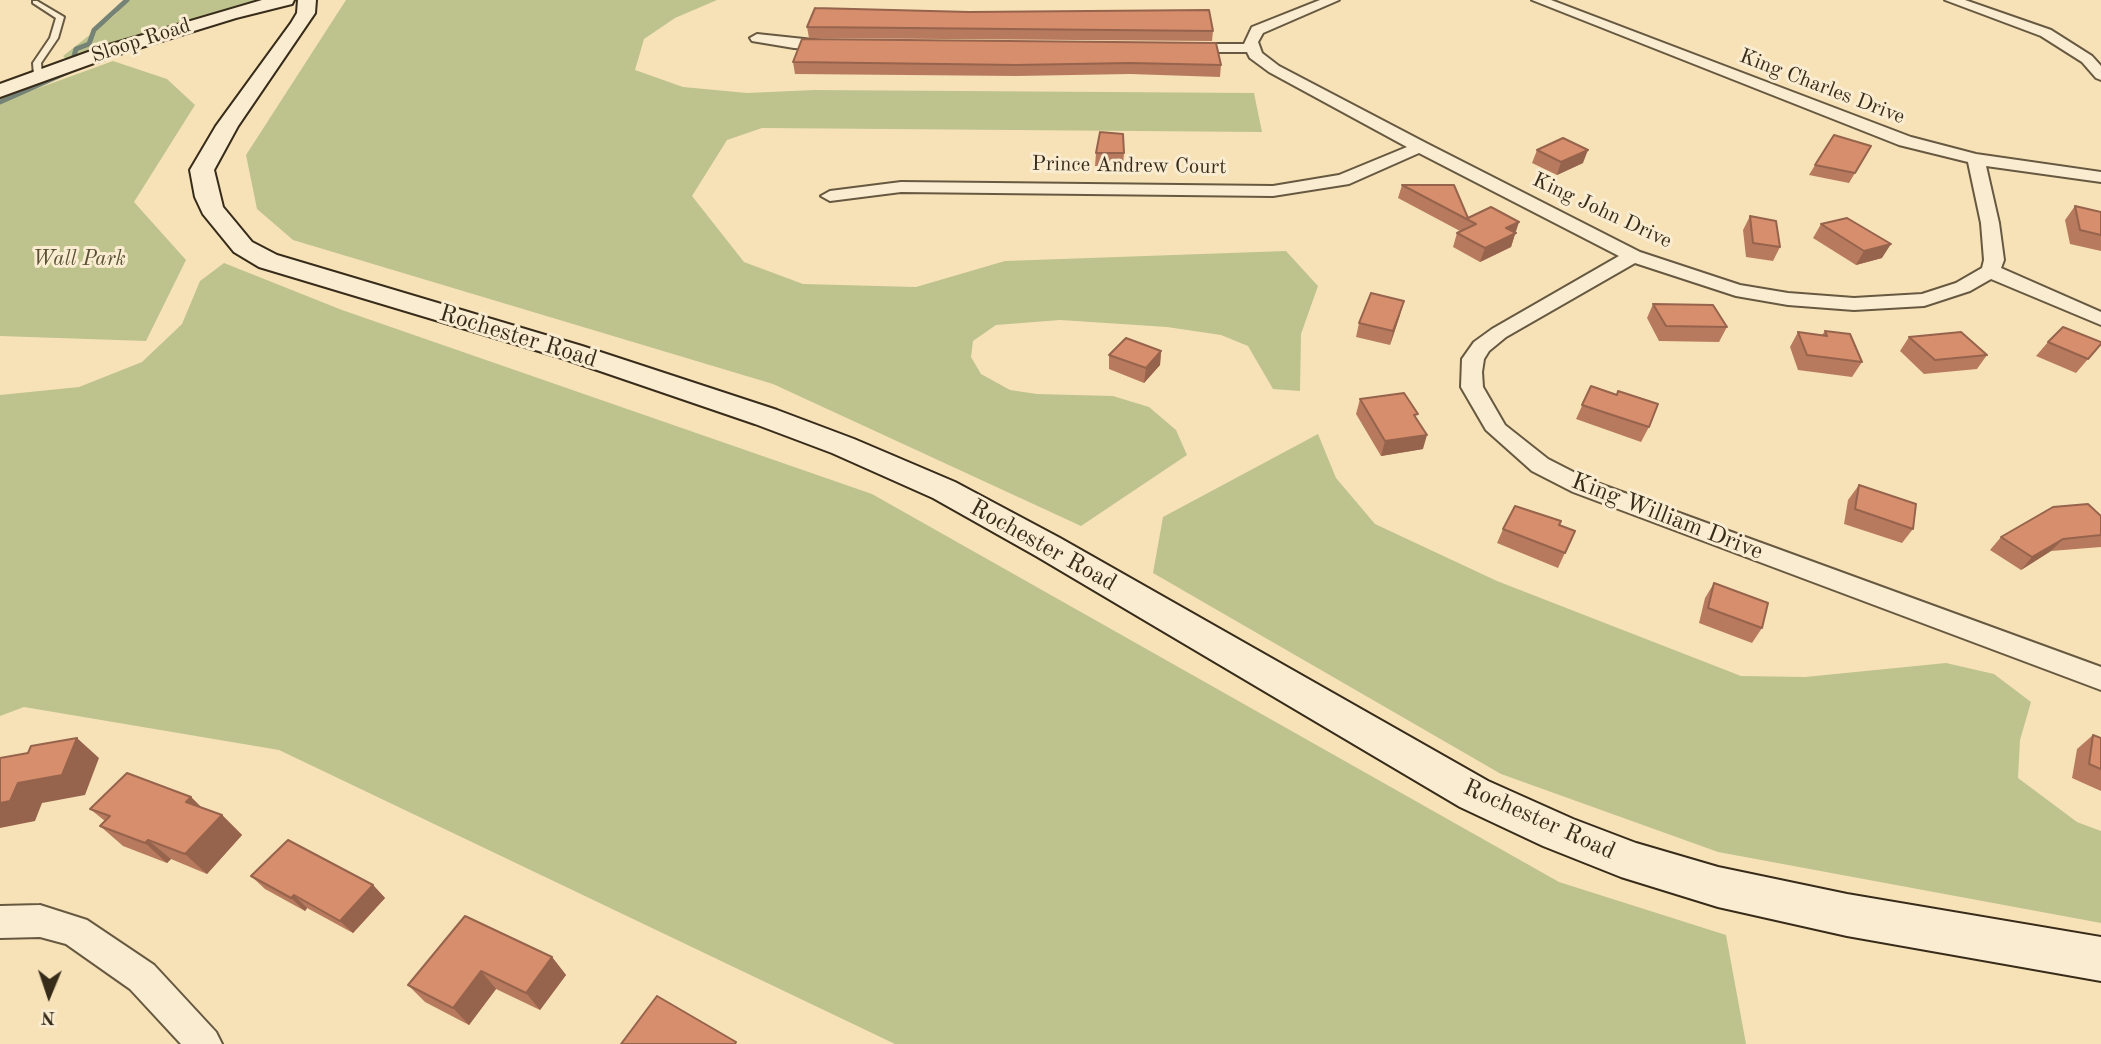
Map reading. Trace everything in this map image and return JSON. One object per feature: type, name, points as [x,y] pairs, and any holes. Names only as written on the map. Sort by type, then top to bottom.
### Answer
[{"type":"street","name":"Sloop Road","points":[[0,91],[85,59],[208,20],[285,0]]},
{"type":"street","name":"Rochester Road","points":[[307,0],[306,13],[300,24],[227,126],[202,170],[212,209],[243,247],[251,252],[268,261],[572,352],[766,418],[843,446],[944,490],[1070,559],[1474,794],[1558,833],[1636,863],[1718,887],[1847,915],[2101,959]]},
{"type":"street","points":[[1174,48],[1252,48],[1252,36],[1257,30],[1332,0]]},
{"type":"street","name":"King Charles Drive","points":[[1539,0],[1876,132],[1976,159],[2101,177]]},
{"type":"street","points":[[1952,0],[2025,25],[2064,42],[2087,59],[2101,75]]},
{"type":"street","points":[[757,38],[806,46],[846,46]]},
{"type":"street","name":"King John Drive","points":[[1252,48],[1255,55],[1274,69],[1633,256],[1736,290],[1788,299],[1854,304],[1924,300],[1963,287],[1990,271]]},
{"type":"street","name":"Prince Andrew Court","points":[[830,196],[901,187],[1286,190],[1343,180],[1420,147]]},
{"type":"street","points":[[1976,159],[1995,248],[1990,271],[2101,319]]},
{"type":"street","name":"King William Drive","points":[[1633,256],[1499,333],[1481,347],[1473,359],[1472,387],[1497,430],[1540,465],[1604,495],[2101,679]]},
{"type":"street","points":[[0,922],[40,920],[75,931],[142,977],[204,1044]]},
{"type":"lane","points":[[36,2],[60,17],[60,25],[54,38],[37,63],[38,75]]},
{"type":"green space","points":[[127,0],[260,0],[67,60],[63,56],[115,15]]},
{"type":"green space","points":[[346,0],[717,0],[675,18],[644,39],[635,70],[683,87],[747,93],[814,90],[1254,93],[1262,132],[762,128],[727,140],[692,196],[744,262],[803,284],[916,287],[1005,261],[1286,251],[1318,286],[1301,334],[1300,391],[1273,389],[1248,346],[1221,335],[1167,327],[1060,320],[996,325],[973,341],[971,357],[981,374],[1010,390],[1037,394],[1113,396],[1149,407],[1176,430],[1187,455],[1081,526],[773,384],[293,240],[257,209],[246,155]]},
{"type":"green space","name":"Wall Park","points":[[113,61],[167,79],[195,105],[134,202],[186,260],[146,341],[0,336],[0,102]]},
{"type":"green space","points":[[224,263],[342,310],[872,494],[1559,882],[1726,935],[1746,1044],[895,1044],[279,750],[24,707],[0,716],[0,395],[79,387],[142,362],[182,324],[200,281]]},
{"type":"green space","points":[[1318,434],[1336,478],[1375,524],[1497,581],[1741,676],[1805,677],[1946,663],[1994,674],[2031,702],[2020,740],[2018,778],[2077,822],[2101,831],[2101,923],[1718,852],[1501,774],[1153,573],[1163,517]]},
{"type":"building","points":[[815,8],[969,12],[1209,10],[1213,31],[807,27]]},
{"type":"building","points":[[802,39],[1216,43],[1221,65],[793,62]]},
{"type":"building","points":[[1100,132],[1123,134],[1124,153],[1096,153]]},
{"type":"building","points":[[1834,135],[1871,146],[1855,173],[1815,165]]},
{"type":"building","points":[[1563,138],[1588,150],[1561,162],[1537,150]]},
{"type":"building","points":[[1402,185],[1454,185],[1468,218],[1491,207],[1519,222],[1506,228],[1516,233],[1485,248],[1457,233],[1476,224]]},
{"type":"building","points":[[2075,206],[2101,212],[2101,235],[2080,230]]},
{"type":"building","points":[[1750,216],[1776,221],[1780,247],[1753,243]]},
{"type":"building","points":[[1847,218],[1891,244],[1864,251],[1821,224]]},
{"type":"building","points":[[1371,293],[1404,301],[1393,331],[1359,323]]},
{"type":"building","points":[[1653,304],[1713,305],[1727,327],[1666,326]]},
{"type":"building","points":[[2063,327],[2101,344],[2088,359],[2048,342]]},
{"type":"building","points":[[1825,331],[1850,334],[1862,362],[1807,355],[1798,332],[1827,336]]},
{"type":"building","points":[[1961,332],[1987,355],[1935,360],[1909,337]]},
{"type":"building","points":[[1126,338],[1161,351],[1146,368],[1109,355]]},
{"type":"building","points":[[1591,386],[1617,395],[1618,391],[1658,404],[1649,427],[1582,405]]},
{"type":"building","points":[[1404,393],[1418,414],[1414,415],[1427,435],[1385,441],[1360,399]]},
{"type":"building","points":[[1859,485],[1916,504],[1913,529],[1855,509]]},
{"type":"building","points":[[2088,504],[2101,516],[2101,535],[2063,539],[2032,557],[2001,537],[2053,507]]},
{"type":"building","points":[[1515,506],[1561,521],[1559,525],[1575,531],[1565,553],[1503,529]]},
{"type":"building","points":[[1714,583],[1768,603],[1762,628],[1708,608]]},
{"type":"building","points":[[2093,735],[2101,738],[2101,769],[2089,764]]},
{"type":"building","points":[[77,738],[62,775],[18,783],[10,801],[0,803],[0,758],[28,753],[31,746]]},
{"type":"building","points":[[127,773],[191,797],[186,802],[222,815],[185,854],[100,826],[110,816],[90,809]]},
{"type":"building","points":[[288,840],[373,885],[340,921],[294,895],[291,898],[251,876]]},
{"type":"building","points":[[465,916],[552,957],[526,993],[481,971],[453,1008],[408,985]]},
{"type":"building","points":[[657,996],[736,1042],[735,1044],[621,1044]]},
{"type":"waterway","points":[[0,102],[70,71],[76,49],[89,44],[94,30],[127,0]]}]
